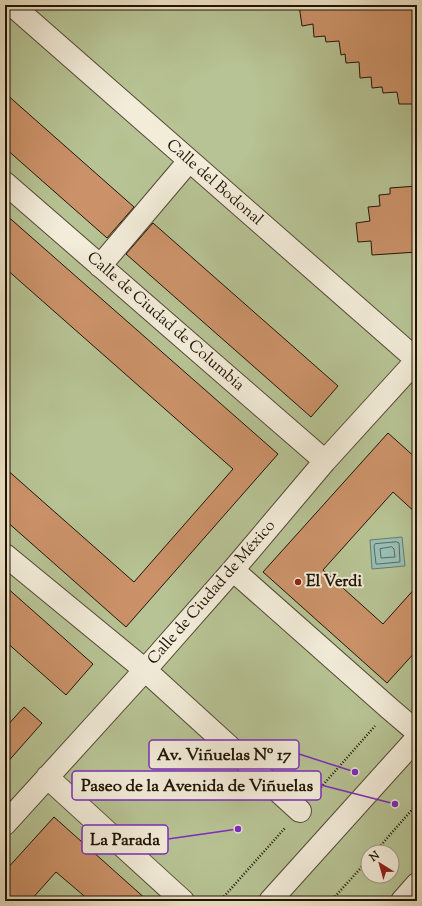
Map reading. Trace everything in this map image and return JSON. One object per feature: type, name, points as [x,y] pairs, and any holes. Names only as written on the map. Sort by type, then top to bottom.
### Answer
[{"type":"street","name":"Calle del Bodonal","points":[[12,5],[417,360]]},
{"type":"street","points":[[100,266],[189,161]]},
{"type":"street","name":"Calle de Ciudad de Columbia","points":[[5,183],[325,462]]},
{"type":"street","name":"Calle de Ciudad de México","points":[[5,824],[145,670],[325,462],[417,360]]},
{"type":"street","points":[[5,555],[145,670],[300,811]]},
{"type":"street","points":[[233,570],[417,732]]},
{"type":"street","points":[[270,901],[417,738]]},
{"type":"street","points":[[47,777],[183,901]]},
{"type":"street","points":[[402,901],[417,884]]},
{"type":"path","points":[[382,844],[417,804]]},
{"type":"path","points":[[331,901],[360,869]]},
{"type":"green space","points":[[5,5],[417,5],[417,901],[5,901]]},
{"type":"water","points":[[402,537],[405,566],[372,569],[370,540]]},
{"type":"building","points":[[299,5],[417,5],[417,52],[415,52],[417,104],[399,104],[397,92],[383,93],[382,87],[372,88],[371,77],[360,78],[359,62],[346,63],[345,54],[341,55],[339,41],[326,42],[325,36],[314,37],[313,24],[302,26]]},
{"type":"building","points":[[5,93],[134,207],[107,238],[5,148]]},
{"type":"building","points":[[417,186],[417,252],[372,255],[371,241],[358,242],[356,223],[370,221],[368,207],[380,206],[379,195],[390,194],[390,188]]},
{"type":"building","points":[[5,214],[278,454],[126,627],[5,520],[5,468],[134,582],[233,469],[5,268]]},
{"type":"building","points":[[153,223],[338,386],[311,417],[126,254]]},
{"type":"building","points":[[388,433],[417,459],[417,514],[393,492],[323,570],[383,624],[417,586],[417,650],[387,683],[263,572]]},
{"type":"building","points":[[5,586],[93,664],[66,695],[5,641]]},
{"type":"building","points":[[24,707],[42,723],[5,765],[5,728]]},
{"type":"building","points":[[54,817],[148,901],[90,901],[56,872],[30,901],[5,901],[5,871]]},
{"type":"place","name":"El Verdi","points":[[298,582]]},
{"type":"place","name":"Av. Viñuelas Nº 17","points":[[355,772]]},
{"type":"place","name":"Paseo de la Avenida de Viñuelas","points":[[395,804]]},
{"type":"place","name":"La Parada","points":[[238,829]]}]
